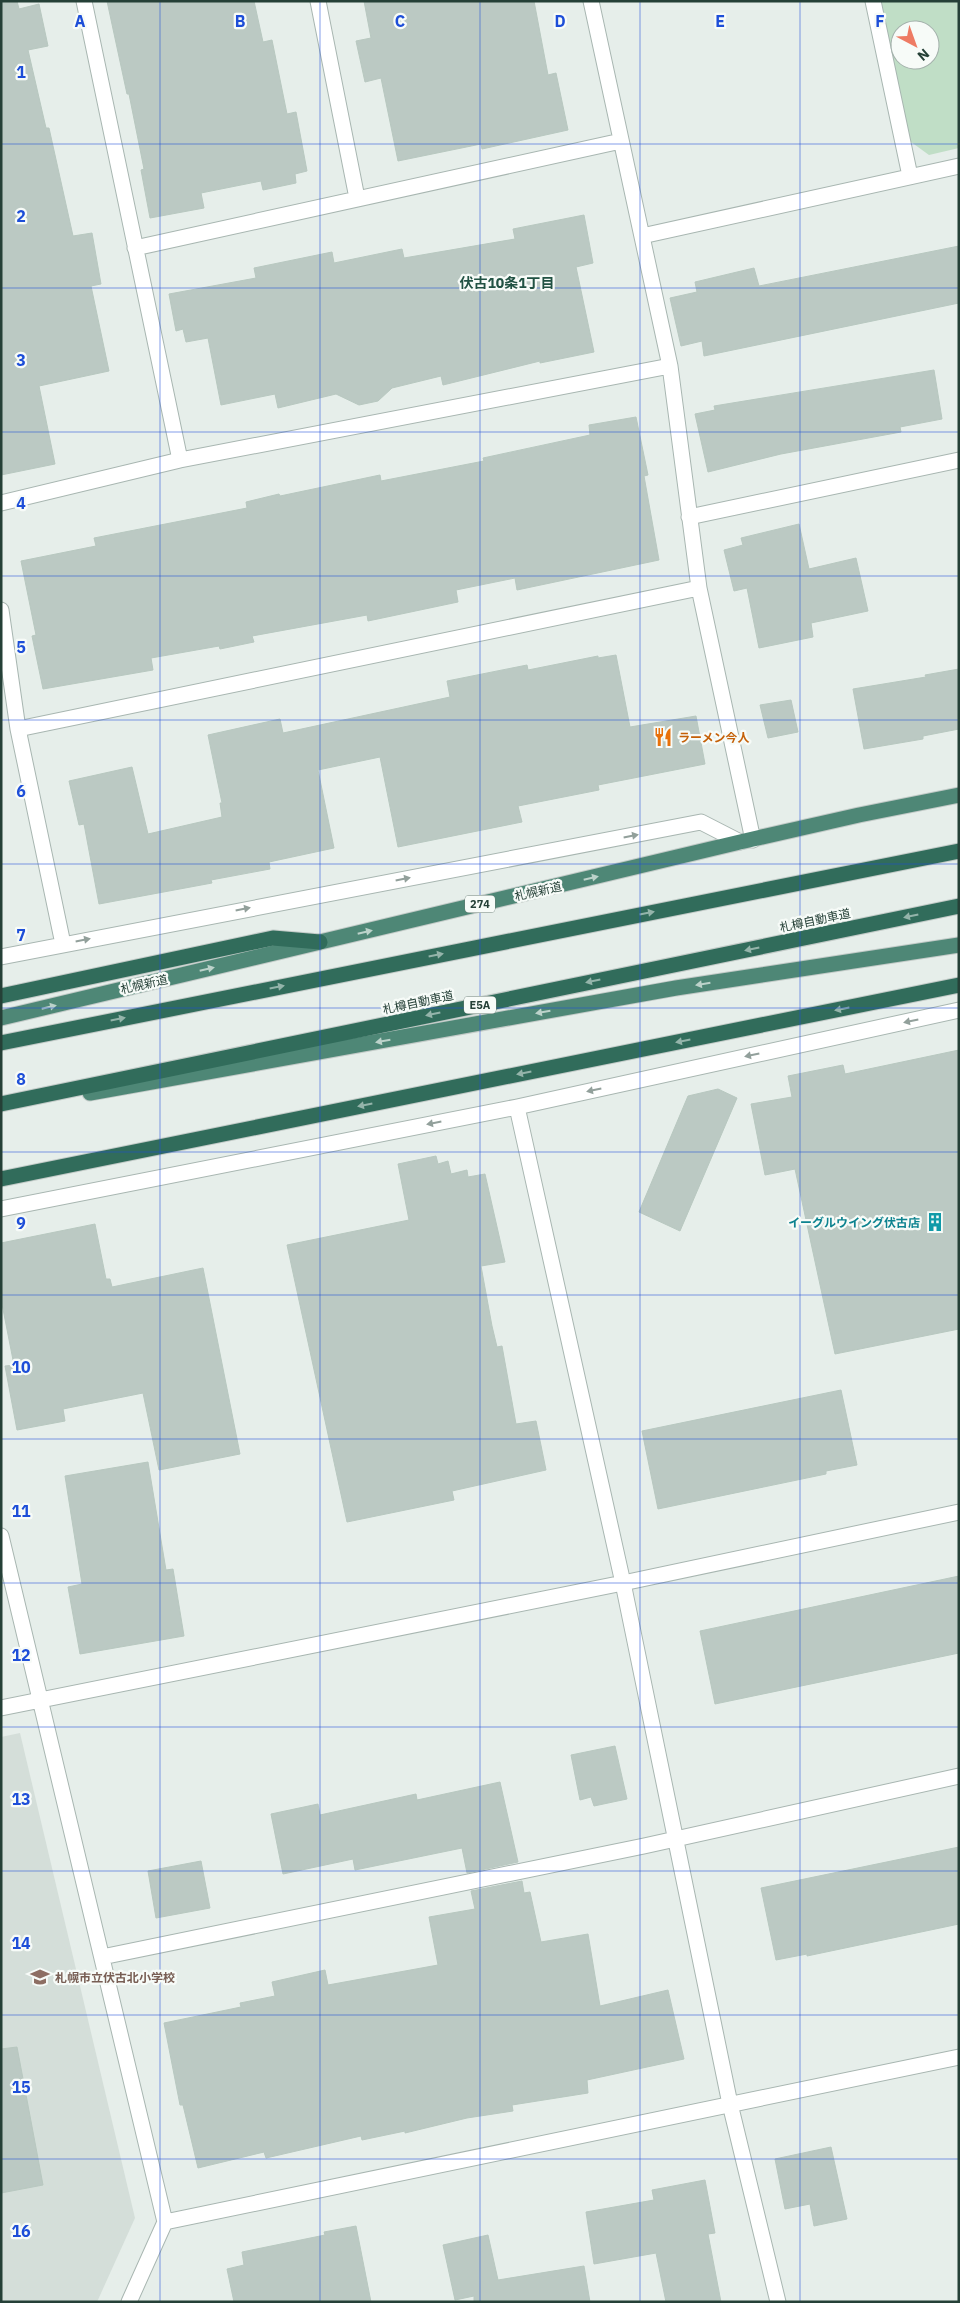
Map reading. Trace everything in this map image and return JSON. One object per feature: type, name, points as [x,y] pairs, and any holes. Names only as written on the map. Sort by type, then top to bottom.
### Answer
[{"type":"highway","name":"札幌新道","points":[[1,1018],[746,841],[859,815],[959,795]]},
{"type":"highway","points":[[1,1043],[959,851]]},
{"type":"highway","name":"札樽自動車道","points":[[1,1104],[959,906]]},
{"type":"highway","points":[[1,996],[273,938],[320,942]]},
{"type":"highway","points":[[1,1108],[676,988],[959,945]]},
{"type":"highway","points":[[1,1179],[959,985]]},
{"type":"street","points":[[84,1],[180,460]]},
{"type":"street","points":[[318,1],[357,198]]},
{"type":"street","points":[[591,1],[670,366],[699,588],[746,841]]},
{"type":"street","points":[[873,1],[910,176]]},
{"type":"street","points":[[136,248],[621,141]]},
{"type":"street","points":[[642,236],[959,166]]},
{"type":"street","points":[[1,503],[180,460],[670,366]]},
{"type":"street","points":[[689,517],[959,460]]},
{"type":"street","points":[[18,728],[699,588]]},
{"type":"street","points":[[1,610],[18,728],[63,944]]},
{"type":"street","points":[[1,956],[702,822],[746,841]]},
{"type":"street","points":[[1,1209],[517,1106],[959,1010]]},
{"type":"street","points":[[517,1106],[623,1582],[730,2104],[778,2302]]},
{"type":"street","points":[[1,1708],[959,1512]]},
{"type":"street","points":[[1,1536],[165,2222],[129,2302]]},
{"type":"street","points":[[102,1957],[676,1840],[959,1776]]},
{"type":"street","points":[[165,2222],[959,2057]]},
{"type":"shaded area","name":"札幌市立伏古北小学校","points":[[20,1733],[135,2218],[97,2302],[1,2302],[1,1737]]},
{"type":"green space","points":[[879,1],[959,1],[959,148],[929,155],[907,139],[893,70],[940,70],[940,20],[890,20],[890,55]]},
{"type":"building","points":[[1,1],[17,1],[19,9],[39,4],[48,46],[28,50],[46,128],[49,128],[73,236],[92,233],[101,284],[91,286],[109,371],[39,386],[55,464],[1,475]]},
{"type":"building","points":[[107,1],[254,1],[263,42],[272,40],[287,114],[296,112],[307,171],[295,174],[296,183],[263,190],[261,181],[201,193],[204,208],[150,218],[141,170],[144,169]]},
{"type":"building","points":[[364,1],[534,1],[548,75],[556,73],[568,130],[482,149],[481,144],[398,161],[381,78],[365,82],[356,41],[371,38]]},
{"type":"building","points":[[584,215],[593,263],[576,267],[594,352],[540,363],[540,361],[443,385],[441,376],[392,388],[378,401],[359,405],[336,394],[278,408],[275,394],[221,405],[208,338],[186,342],[183,329],[176,331],[169,294],[256,278],[254,268],[332,252],[334,263],[402,249],[404,258],[515,239],[513,229]]},
{"type":"building","points":[[959,246],[959,303],[704,356],[702,341],[681,346],[670,298],[697,292],[695,282],[754,268],[759,286]]},
{"type":"building","points":[[934,370],[942,419],[900,427],[901,432],[781,454],[708,472],[695,414],[715,410],[714,406]]},
{"type":"building","points":[[636,417],[648,475],[644,476],[659,560],[517,590],[515,578],[456,590],[458,602],[368,621],[367,615],[252,636],[254,642],[220,649],[219,646],[151,658],[153,670],[43,689],[32,636],[36,635],[21,561],[96,546],[94,538],[247,508],[246,502],[279,494],[280,496],[380,475],[381,481],[484,461],[483,458],[590,435],[589,425]]},
{"type":"building","points":[[799,524],[809,569],[856,558],[868,611],[811,623],[813,637],[759,648],[747,588],[734,591],[724,550],[743,545],[741,538]]},
{"type":"building","points":[[616,655],[630,727],[696,716],[705,764],[598,785],[599,790],[518,806],[522,822],[398,847],[380,757],[318,770],[334,848],[269,862],[270,869],[211,880],[212,883],[99,904],[84,824],[79,825],[69,781],[132,767],[148,834],[222,817],[220,803],[222,803],[208,735],[280,719],[283,733],[450,697],[447,681],[527,665],[528,670],[598,656],[598,658]]},
{"type":"building","points":[[959,669],[959,729],[923,736],[923,739],[864,749],[853,689],[926,677],[925,675]]},
{"type":"building","points":[[791,700],[798,732],[768,738],[760,705]]},
{"type":"building","points":[[959,1050],[959,1329],[835,1354],[795,1169],[765,1175],[751,1104],[792,1097],[788,1076],[843,1065],[845,1074]]},
{"type":"building","points":[[718,1089],[737,1098],[680,1231],[639,1212],[688,1096]]},
{"type":"building","points":[[436,1156],[438,1164],[448,1161],[451,1174],[467,1170],[468,1177],[485,1174],[505,1262],[481,1266],[492,1326],[497,1347],[502,1346],[516,1424],[536,1421],[546,1470],[452,1491],[454,1500],[347,1522],[287,1245],[409,1220],[398,1164]]},
{"type":"building","points":[[95,1224],[106,1279],[110,1279],[112,1287],[203,1268],[240,1454],[159,1470],[143,1393],[63,1409],[65,1421],[17,1430],[5,1366],[14,1365],[1,1299],[1,1243]]},
{"type":"building","points":[[841,1390],[857,1465],[826,1471],[826,1474],[658,1509],[642,1431]]},
{"type":"building","points":[[148,1462],[166,1570],[173,1569],[184,1636],[80,1654],[68,1587],[82,1584],[65,1476]]},
{"type":"building","points":[[959,1576],[959,1653],[715,1704],[700,1631]]},
{"type":"building","points":[[615,1746],[627,1799],[594,1806],[591,1797],[580,1800],[571,1755]]},
{"type":"building","points":[[500,1782],[518,1862],[467,1873],[462,1848],[355,1870],[353,1859],[283,1874],[271,1814],[318,1804],[320,1815],[416,1794],[417,1800]]},
{"type":"building","points":[[959,1847],[959,1924],[807,1956],[807,1954],[776,1960],[761,1888]]},
{"type":"building","points":[[201,1861],[210,1908],[156,1918],[148,1871]]},
{"type":"building","points":[[522,1881],[524,1893],[530,1892],[541,1942],[588,1934],[600,2006],[668,1990],[684,2059],[587,2080],[588,2093],[512,2105],[513,2111],[467,2118],[405,2133],[405,2131],[362,2140],[361,2136],[266,2158],[264,2152],[198,2168],[183,2105],[180,2105],[164,2023],[241,2007],[240,2003],[275,1996],[272,1982],[325,1970],[328,1985],[438,1965],[429,1917],[475,1909],[471,1891]]},
{"type":"building","points":[[17,2047],[43,2185],[1,2193],[1,2049]]},
{"type":"building","points":[[831,2147],[847,2219],[814,2226],[810,2204],[785,2209],[775,2159]]},
{"type":"building","points":[[705,2180],[715,2233],[708,2234],[721,2302],[666,2302],[656,2253],[594,2264],[586,2212],[654,2200],[652,2190]]},
{"type":"building","points":[[356,2226],[371,2302],[234,2302],[227,2269],[244,2265],[242,2252],[325,2235],[324,2232]]},
{"type":"building","points":[[488,2235],[498,2280],[584,2266],[590,2302],[474,2302],[474,2296],[455,2300],[443,2245]]},
{"type":"place","name":"ラーメン今人","points":[[663,737]]},
{"type":"place","name":"イーグルウイング伏古店","points":[[935,1222]]},
{"type":"place","name":"札幌市立伏古北小学校","points":[[40,1977]]},
{"type":"district","name":"伏古10条1丁目","points":[[507,283]]}]
